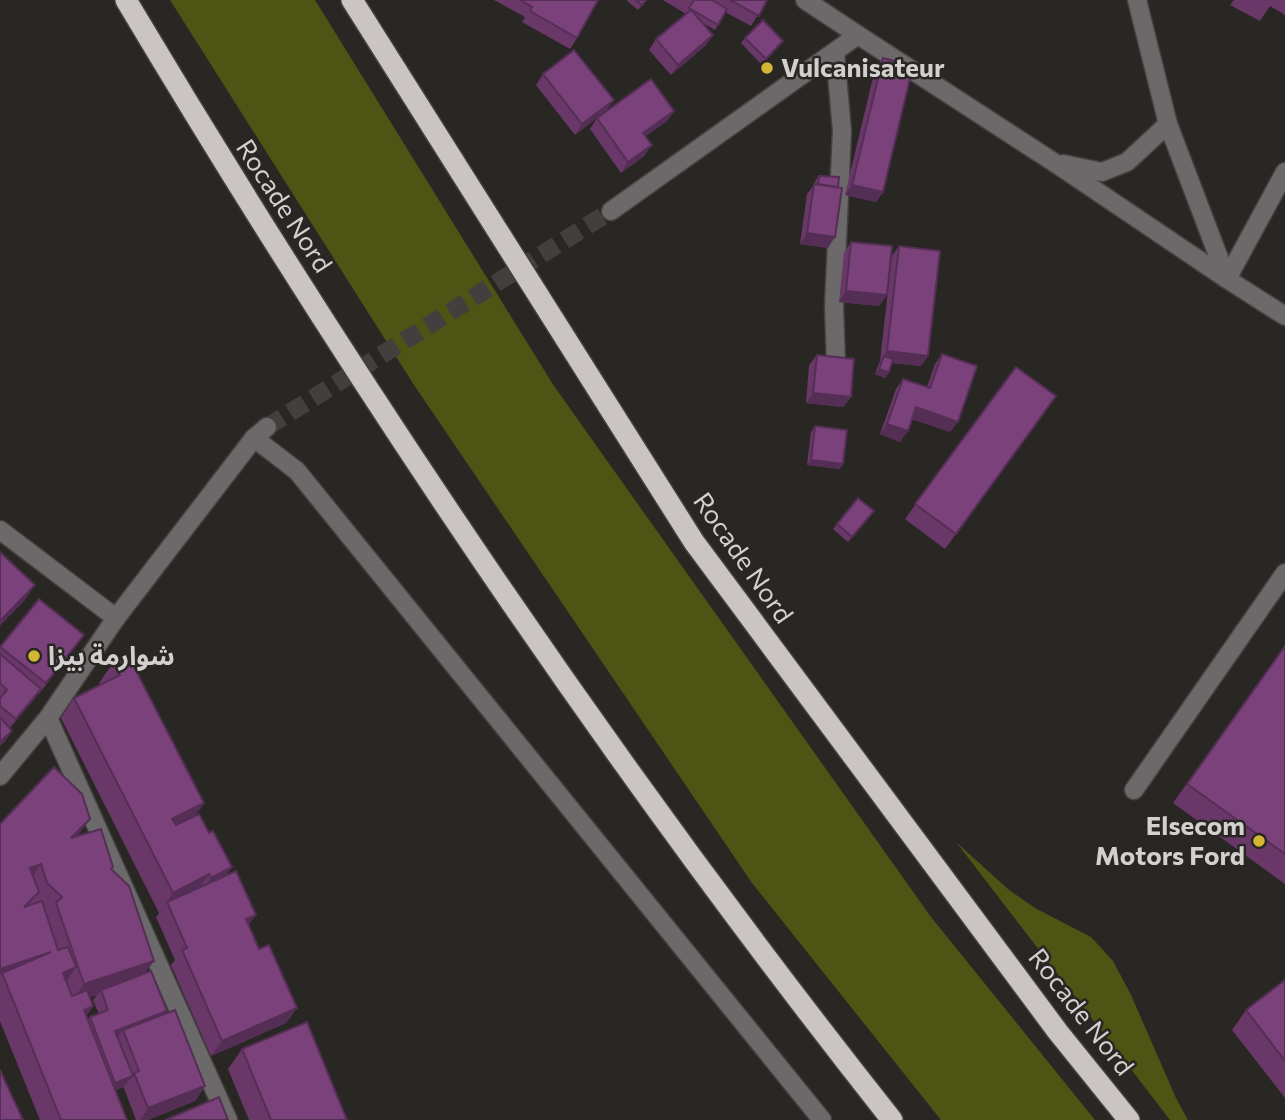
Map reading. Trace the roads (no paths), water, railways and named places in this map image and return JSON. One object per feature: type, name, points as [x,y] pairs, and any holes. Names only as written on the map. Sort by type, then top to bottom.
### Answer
[{"type":"highway","name":"Rocade Nord","points":[[126,0],[233,180],[445,506],[634,780],[892,1120]]},
{"type":"highway","name":"Rocade Nord","points":[[352,0],[694,542],[1058,1032],[1129,1120]]},
{"type":"street","points":[[805,0],[1285,316]]},
{"type":"street","points":[[1137,0],[1168,124],[1227,279]]},
{"type":"street","points":[[611,211],[858,35]]},
{"type":"street","points":[[835,52],[842,131],[834,306],[836,364]]},
{"type":"street","points":[[1055,163],[1102,172],[1127,162],[1168,124]]},
{"type":"street","points":[[1227,279],[1285,172]]},
{"type":"street","points":[[0,776],[47,718],[116,618],[260,433],[297,471],[822,1120]]},
{"type":"street","points":[[0,530],[116,618]]},
{"type":"street","points":[[1134,790],[1285,573]]},
{"type":"street","points":[[47,718],[228,1120]]},
{"type":"tunnel","points":[[267,427],[611,211]]},
{"type":"place","name":"Vulcanisateur","points":[[767,68]]},
{"type":"place","name":"شوارمة بيزا","points":[[34,656]]},
{"type":"place","name":"Elsecom Motors Ford","points":[[1259,841]]}]
